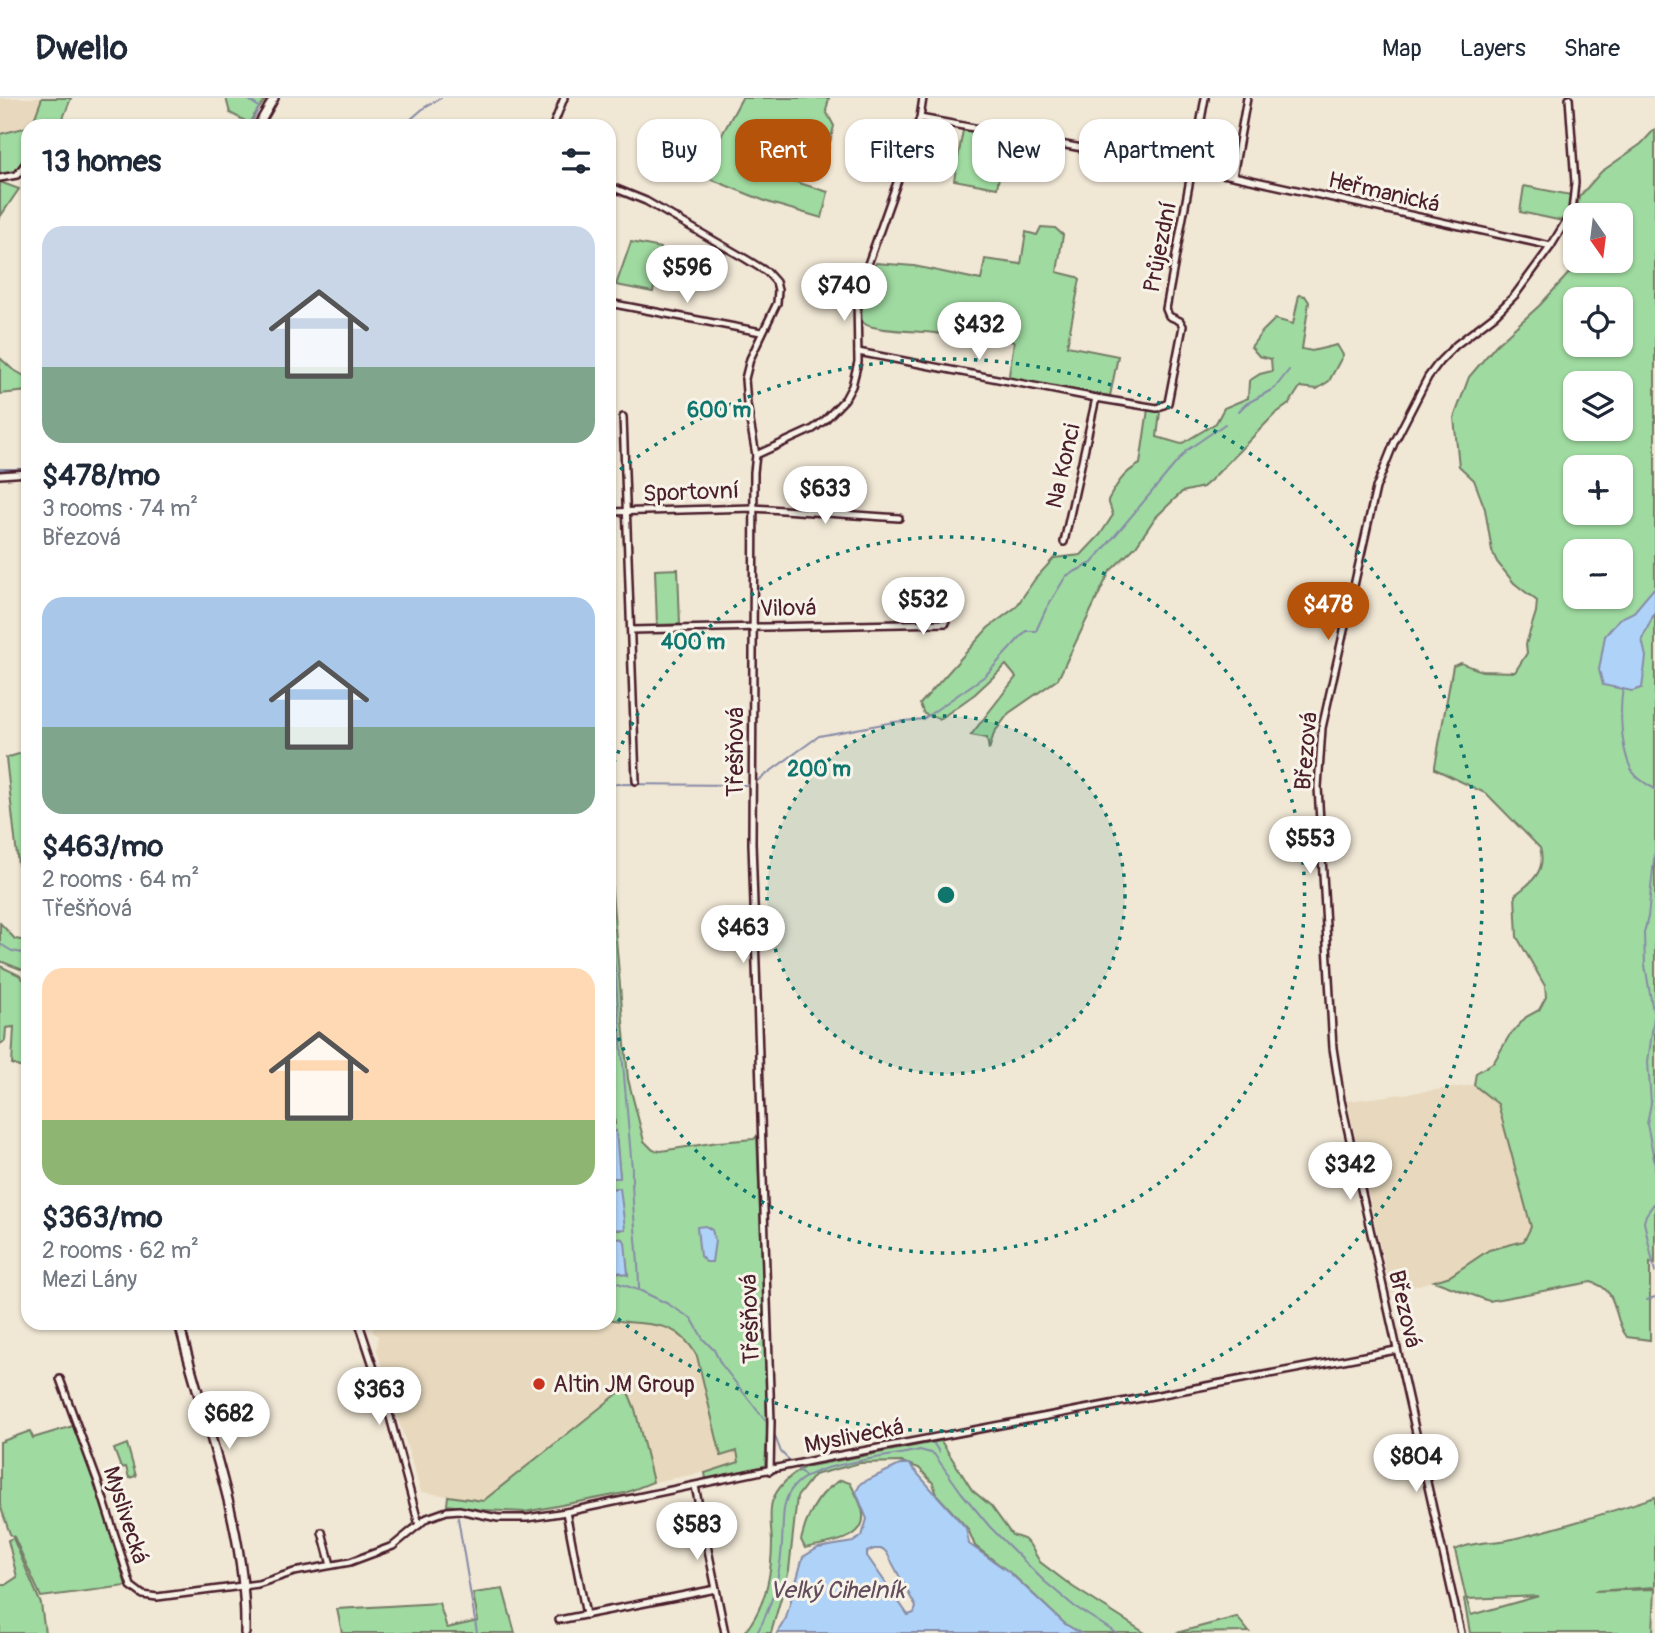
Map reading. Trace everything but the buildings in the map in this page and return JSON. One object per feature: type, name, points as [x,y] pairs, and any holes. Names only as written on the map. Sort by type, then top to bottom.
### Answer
[{"type":"street","points":[[262,119],[274,98]]},
{"type":"street","points":[[555,119],[564,98]]},
{"type":"street","points":[[756,454],[813,429],[836,410],[855,380],[858,352],[857,295],[920,118],[923,98]]},
{"type":"street","name":"Průjezdní","points":[[1201,119],[1205,98]]},
{"type":"street","points":[[1239,143],[1247,98]]},
{"type":"street","name":"Březová","points":[[1461,1633],[1341,1100],[1334,1048],[1318,787],[1322,727],[1376,488],[1394,443],[1428,377],[1440,361],[1515,295],[1551,246],[1572,211],[1575,183],[1569,98]]},
{"type":"street","name":"Heřmanická","points":[[920,118],[1079,148]]},
{"type":"street","points":[[0,178],[17,175],[21,170]]},
{"type":"street","name":"Heřmanická","points":[[1239,177],[1551,246]]},
{"type":"street","name":"Průjezdní","points":[[1096,398],[1157,408],[1168,403],[1183,326],[1180,321],[1169,316],[1166,309],[1190,182]]},
{"type":"street","name":"Třešňová","points":[[616,189],[646,201],[767,272],[776,282],[778,296],[772,317],[761,332],[750,359],[745,379],[756,454],[753,508],[752,843],[771,1422],[770,1471]]},
{"type":"street","points":[[616,304],[761,332]]},
{"type":"street","points":[[858,352],[1096,398]]},
{"type":"street","name":"Na Konci","points":[[1064,542],[1096,398]]},
{"type":"street","points":[[623,417],[636,781]]},
{"type":"street","points":[[0,475],[21,474]]},
{"type":"street","name":"Sportovní","points":[[616,512],[753,508],[899,518]]},
{"type":"street","name":"Vilová","points":[[631,630],[946,623]]},
{"type":"street","points":[[180,1330],[233,1518],[244,1586],[245,1633]]},
{"type":"street","points":[[361,1330],[390,1417],[419,1525]]},
{"type":"street","name":"Myslivecká","points":[[60,1379],[99,1485],[131,1586],[143,1595],[157,1597],[258,1584],[293,1572],[350,1562],[393,1546],[427,1518],[447,1511],[458,1510],[498,1518],[527,1518],[566,1512],[803,1463],[1396,1350]]},
{"type":"street","points":[[695,1486],[725,1633]]},
{"type":"street","points":[[566,1512],[586,1615]]},
{"type":"street","points":[[322,1532],[331,1565]]},
{"type":"street","points":[[559,1620],[716,1589]]},
{"type":"shaded area","points":[[0,98],[52,98],[51,119],[21,119],[21,146],[0,141]]},
{"type":"shaded area","points":[[1474,1085],[1498,1104],[1531,1227],[1524,1241],[1489,1250],[1450,1276],[1391,1293],[1347,1101]]},
{"type":"shaded area","points":[[616,1321],[652,1323],[672,1329],[685,1338],[697,1356],[721,1455],[737,1451],[739,1462],[702,1473],[653,1482],[635,1409],[626,1388],[483,1501],[421,1492],[377,1350],[378,1336],[373,1332],[616,1330]]},
{"type":"green space","points":[[42,98],[71,98],[63,119],[34,119]]},
{"type":"green space","points":[[226,98],[266,98],[252,119],[241,119],[230,113]]},
{"type":"green space","points":[[742,98],[829,98],[826,111],[830,119],[735,119],[735,182],[796,182],[828,192],[822,218],[770,203],[718,182],[721,182],[721,136]]},
{"type":"green space","points":[[21,129],[21,167],[16,173],[0,174],[0,134]]},
{"type":"green space","points":[[1655,129],[1655,1264],[1650,1262],[1650,1340],[1627,1337],[1607,1291],[1591,1282],[1489,1301],[1434,1281],[1450,1276],[1489,1250],[1524,1241],[1531,1227],[1498,1104],[1474,1085],[1476,1073],[1494,1062],[1509,1036],[1526,1017],[1539,1010],[1546,997],[1545,986],[1517,937],[1515,895],[1536,876],[1542,856],[1540,848],[1487,794],[1435,769],[1453,666],[1461,663],[1482,671],[1515,672],[1527,653],[1526,644],[1537,601],[1514,583],[1497,562],[1492,551],[1485,509],[1474,480],[1459,466],[1454,418],[1469,377],[1496,345],[1540,305],[1569,273],[1633,273],[1633,203],[1578,203],[1579,197],[1601,172],[1641,144]]},
{"type":"green space","points":[[963,130],[972,132],[972,182],[998,182],[997,188],[958,181],[958,158]]},
{"type":"green space","points":[[0,182],[19,189],[0,217]]},
{"type":"green space","points":[[1524,186],[1571,195],[1570,203],[1563,203],[1563,221],[1520,212]]},
{"type":"green space","points":[[1041,227],[1055,228],[1063,235],[1057,272],[1080,279],[1067,346],[1118,356],[1110,396],[1011,379],[1009,375],[1014,342],[969,332],[962,338],[887,329],[870,326],[862,321],[861,312],[876,263],[914,266],[981,280],[985,259],[1021,264],[1026,232],[1037,235]]},
{"type":"green space","points":[[631,242],[661,248],[653,292],[616,285]]},
{"type":"green space","points":[[1299,295],[1305,296],[1309,302],[1302,349],[1312,351],[1337,345],[1343,355],[1329,381],[1317,389],[1300,387],[1289,404],[1275,414],[1210,481],[1203,487],[1182,492],[1155,518],[1136,546],[1110,571],[1058,679],[1009,713],[994,733],[989,750],[987,738],[971,735],[1016,677],[1006,665],[975,694],[940,719],[924,714],[920,704],[988,628],[1016,607],[1035,579],[1054,558],[1081,555],[1100,535],[1113,515],[1108,500],[1121,479],[1140,464],[1148,409],[1160,412],[1157,437],[1181,444],[1216,423],[1224,408],[1248,398],[1249,381],[1272,371],[1271,359],[1259,356],[1251,347],[1275,319],[1293,324]]},
{"type":"green space","points":[[0,358],[21,374],[21,392],[0,394]]},
{"type":"green space","points":[[678,569],[680,624],[657,625],[655,570]]},
{"type":"green space","points":[[21,753],[21,870],[18,865],[6,758]]},
{"type":"green space","points":[[0,923],[15,939],[21,940],[21,969],[0,961]]},
{"type":"green space","points":[[616,939],[628,1079],[644,1141],[653,1150],[661,1151],[754,1139],[757,1136],[765,1335],[765,1466],[706,1479],[705,1473],[739,1462],[737,1451],[721,1456],[697,1356],[679,1334],[669,1329],[659,1325],[616,1320],[616,1271],[628,1275],[623,1239],[616,1238],[616,1230],[620,1230],[620,1188],[616,1188],[616,1177],[620,1177],[616,1140]]},
{"type":"green space","points":[[0,966],[21,977],[21,1067],[12,1064],[14,1027],[6,1028],[5,1041],[0,1044]]},
{"type":"green space","points":[[626,1387],[635,1409],[653,1482],[625,1493],[525,1512],[447,1505],[448,1496],[483,1501]]},
{"type":"green space","points":[[73,1426],[102,1503],[126,1586],[41,1597],[14,1537],[10,1534],[0,1505],[0,1442],[30,1431],[33,1438]]},
{"type":"green space","points":[[941,1441],[972,1490],[991,1506],[1012,1535],[1024,1539],[1030,1545],[1040,1562],[1073,1587],[1145,1633],[1080,1633],[1065,1624],[1014,1576],[975,1546],[968,1529],[937,1495],[933,1483],[919,1468],[902,1462],[860,1463],[814,1475],[797,1497],[789,1570],[771,1633],[744,1633],[757,1613],[766,1590],[772,1553],[771,1506],[774,1496],[785,1482],[805,1467]]},
{"type":"green space","points":[[127,1444],[136,1476],[129,1478],[126,1467],[121,1468],[114,1449]]},
{"type":"green space","points":[[841,1480],[850,1483],[858,1498],[863,1514],[862,1523],[851,1536],[842,1540],[805,1548],[801,1540],[810,1513],[826,1491]]},
{"type":"green space","points":[[1655,1497],[1655,1587],[1594,1591],[1655,1589],[1653,1633],[1470,1633],[1464,1599],[1466,1598],[1455,1550],[1468,1545],[1508,1540],[1545,1531]],"holes":[[[1539,1596],[1471,1615],[1467,1599]]]},
{"type":"green space","points":[[13,1538],[41,1604],[45,1633],[0,1633],[0,1585],[5,1585],[17,1577],[8,1540]]},
{"type":"green space","points":[[503,1589],[515,1633],[342,1633],[337,1609],[439,1603],[447,1628],[478,1621],[473,1593]]},
{"type":"green space","points":[[1237,1617],[1249,1632],[1176,1633]]},
{"type":"water","points":[[1655,587],[1655,612],[1642,639],[1646,657],[1642,688],[1632,691],[1603,685],[1599,670],[1605,636],[1619,619],[1634,612]]},
{"type":"water","points":[[616,1131],[620,1178],[616,1178]]},
{"type":"water","points":[[616,1188],[620,1188],[625,1229],[616,1230]]},
{"type":"water","points":[[705,1226],[712,1230],[715,1241],[712,1262],[706,1262],[700,1256],[697,1227]]},
{"type":"water","points":[[616,1238],[625,1242],[628,1275],[616,1271]]},
{"type":"water","name":"Velký Cihelník","points":[[902,1464],[909,1464],[966,1528],[969,1544],[1009,1572],[1065,1624],[1080,1633],[777,1633],[786,1618],[803,1557],[818,1548],[853,1542],[862,1536],[867,1519],[856,1492],[861,1483]],"holes":[[[883,1549],[916,1607],[914,1613],[908,1615],[867,1556],[867,1552]]]},
{"type":"waterway","points":[[246,98],[259,107],[253,119]]},
{"type":"waterway","points":[[411,119],[441,98]]},
{"type":"waterway","points":[[1239,411],[1246,404],[1275,388],[1289,370]]},
{"type":"waterway","points":[[757,781],[819,736],[923,719],[985,676],[1026,631],[1036,631],[1066,576],[1092,563],[1187,450],[1225,424]]},
{"type":"waterway","points":[[0,469],[21,469]]},
{"type":"waterway","points":[[1623,688],[1621,719],[1629,764],[1635,775],[1655,789]]},
{"type":"waterway","points":[[616,784],[746,785]]},
{"type":"waterway","points":[[1655,850],[1644,933],[1645,965],[1654,1017],[1648,1062],[1651,1103],[1647,1124],[1655,1164]]},
{"type":"waterway","points":[[0,944],[21,953]]},
{"type":"waterway","points":[[616,982],[639,1290],[692,1319],[721,1364],[768,1424]]},
{"type":"waterway","points":[[1655,1202],[1644,1222],[1655,1272]]},
{"type":"waterway","points":[[616,1282],[638,1290]]},
{"type":"waterway","points":[[1647,1300],[1655,1297]]},
{"type":"waterway","points":[[773,1431],[781,1452],[791,1462]]},
{"type":"waterway","points":[[932,1434],[931,1439],[939,1452]]},
{"type":"waterway","points":[[757,1633],[770,1605],[778,1576],[785,1503],[796,1484],[824,1469],[920,1450],[934,1454],[990,1527],[1044,1581],[1074,1606],[1116,1633]]},
{"type":"waterway","points":[[795,1466],[806,1477]]},
{"type":"waterway","points":[[458,1518],[477,1633]]},
{"type":"place","name":"Altin JM Group","points":[[539,1384]]}]
